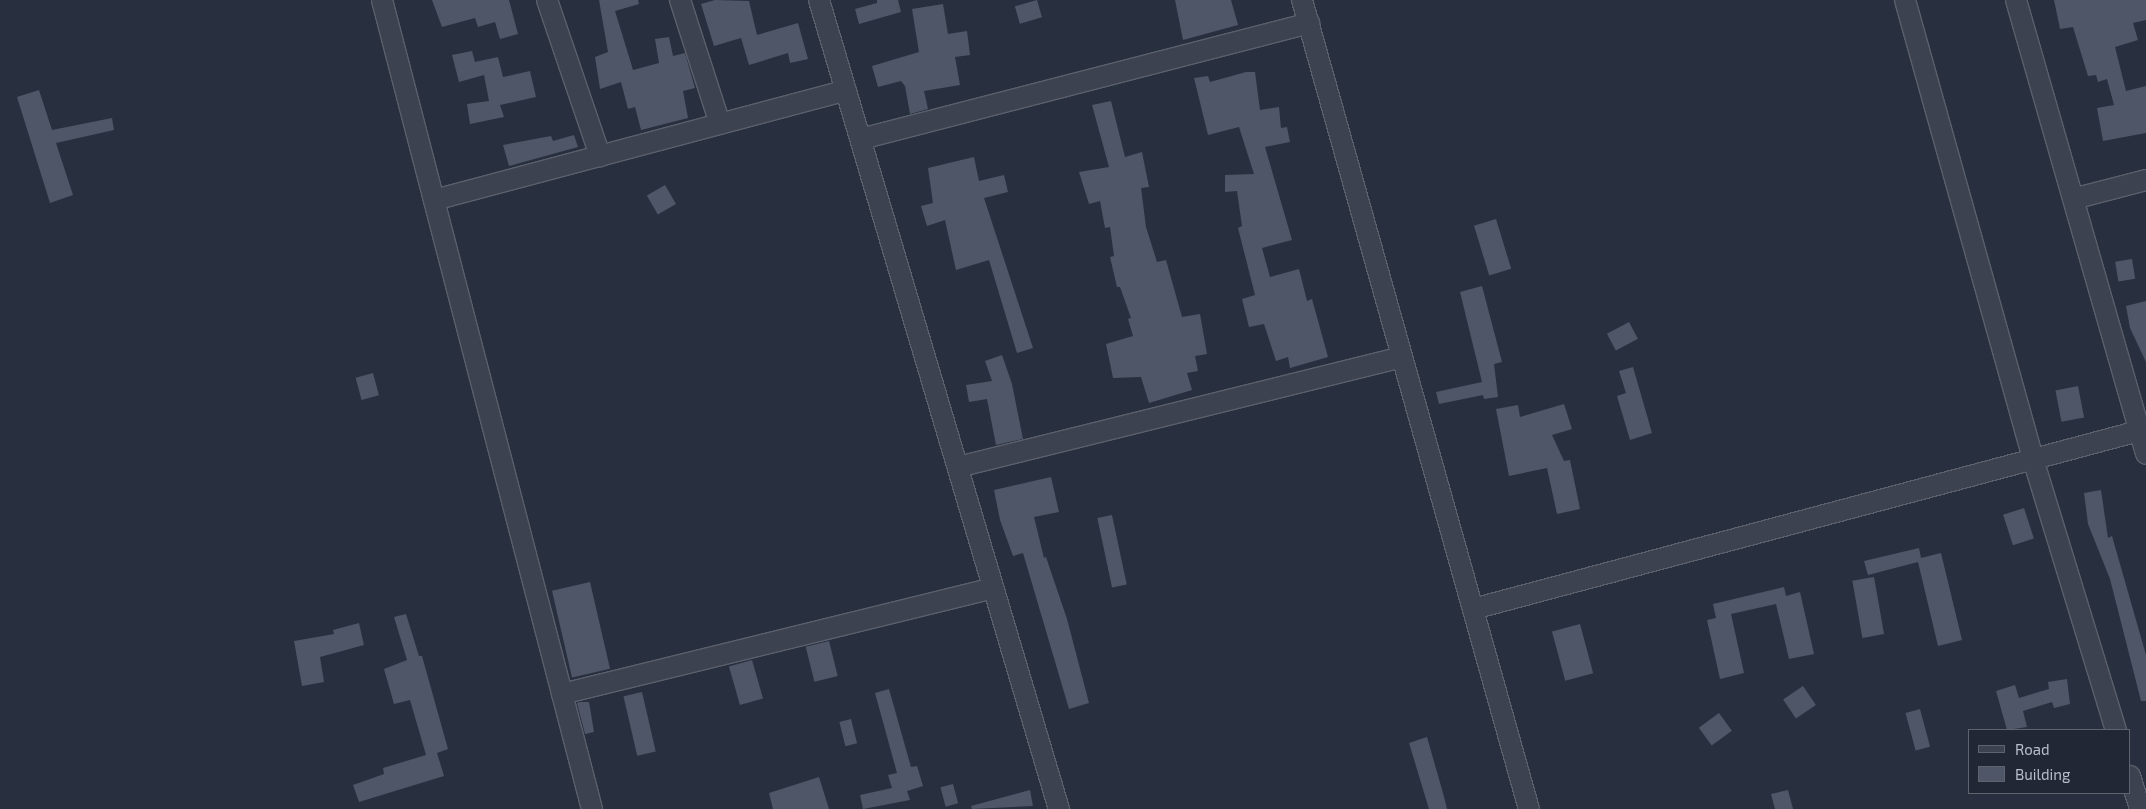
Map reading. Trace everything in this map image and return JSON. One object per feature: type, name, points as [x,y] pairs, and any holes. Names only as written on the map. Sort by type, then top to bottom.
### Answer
[{"type":"street","points":[[382,0],[592,809]]},
{"type":"street","points":[[547,0],[600,156]]},
{"type":"street","points":[[680,0],[720,124]]},
{"type":"street","points":[[819,0],[1059,809]]},
{"type":"street","points":[[1302,0],[1529,809]]},
{"type":"street","points":[[1905,0],[2033,460],[2116,729]]},
{"type":"street","points":[[2016,0],[2073,199],[2143,430],[2146,454]]},
{"type":"street","points":[[861,139],[1309,23]]},
{"type":"street","points":[[434,200],[846,90]]},
{"type":"street","points":[[2073,199],[2146,180]]},
{"type":"street","points":[[958,467],[1402,357]]},
{"type":"street","points":[[1473,608],[2143,430]]},
{"type":"street","points":[[562,694],[993,588]]},
{"type":"street","points":[[2131,779],[2140,809]]},
{"type":"building","points":[[432,0],[509,0],[518,34],[500,39],[495,22],[478,27],[475,18],[442,27]]},
{"type":"building","points":[[599,0],[638,0],[639,4],[615,11],[633,70],[659,63],[655,39],[669,37],[673,56],[685,53],[695,88],[683,91],[688,118],[641,130],[635,107],[628,109],[621,82],[600,89],[595,57],[608,52]]},
{"type":"building","points":[[715,0],[749,1],[757,35],[798,23],[808,59],[790,63],[788,53],[749,65],[741,38],[714,46],[701,4]]},
{"type":"building","points":[[877,0],[898,0],[901,12],[859,24],[855,9],[877,3]]},
{"type":"building","points":[[1037,0],[1042,17],[1020,24],[1015,6]]},
{"type":"building","points":[[1175,0],[1231,0],[1238,25],[1183,40]]},
{"type":"building","points":[[2054,0],[2146,0],[2146,20],[2133,23],[2138,40],[2115,47],[2126,91],[2146,86],[2146,133],[2103,141],[2097,108],[2114,105],[2107,79],[2098,82],[2096,75],[2088,76],[2073,27],[2060,29]]},
{"type":"building","points":[[943,4],[948,34],[967,31],[970,55],[955,57],[960,85],[924,91],[928,109],[910,114],[905,86],[901,81],[878,87],[872,66],[919,52],[912,9]]},
{"type":"building","points":[[472,51],[475,62],[498,57],[503,77],[530,71],[536,97],[500,105],[504,117],[470,124],[467,104],[489,101],[484,75],[459,82],[452,55]]},
{"type":"building","points":[[1246,72],[1255,72],[1260,110],[1279,107],[1281,128],[1287,127],[1290,142],[1265,147],[1292,240],[1262,248],[1270,277],[1299,269],[1307,301],[1312,299],[1328,357],[1290,368],[1288,357],[1276,361],[1264,324],[1249,327],[1242,299],[1255,295],[1238,228],[1242,226],[1237,191],[1225,192],[1225,175],[1254,174],[1239,127],[1208,135],[1194,78],[1208,76],[1210,82]]},
{"type":"building","points":[[39,90],[52,130],[112,118],[114,130],[56,143],[73,195],[50,203],[17,97]]},
{"type":"building","points":[[1111,101],[1125,157],[1142,152],[1149,187],[1141,188],[1146,227],[1157,262],[1166,260],[1182,317],[1200,314],[1207,354],[1195,356],[1198,371],[1187,373],[1192,390],[1149,403],[1141,377],[1113,378],[1106,344],[1133,336],[1128,319],[1131,318],[1120,287],[1117,287],[1110,257],[1114,256],[1110,227],[1105,228],[1100,201],[1089,204],[1079,172],[1109,167],[1092,105]]},
{"type":"building","points":[[574,135],[578,147],[509,166],[503,145],[551,136],[553,141]]},
{"type":"building","points":[[974,157],[979,181],[1004,175],[1008,192],[984,198],[1033,348],[1017,353],[989,260],[956,270],[945,220],[927,226],[921,206],[933,203],[928,168]]},
{"type":"building","points":[[665,185],[676,204],[658,215],[647,196]]},
{"type":"building","points":[[1496,219],[1511,269],[1489,275],[1474,226]]},
{"type":"building","points":[[2132,259],[2135,279],[2118,281],[2115,262]]},
{"type":"building","points":[[1482,286],[1502,362],[1494,364],[1498,397],[1484,399],[1483,395],[1439,404],[1436,392],[1482,382],[1460,292]]},
{"type":"building","points":[[2146,301],[2146,362],[2130,328],[2126,306]]},
{"type":"building","points":[[1629,322],[1638,339],[1616,351],[1607,334]]},
{"type":"building","points":[[1002,355],[1012,384],[1023,439],[996,445],[987,399],[969,402],[966,385],[992,381],[985,361]]},
{"type":"building","points":[[1633,367],[1652,433],[1630,440],[1617,396],[1626,393],[1619,371]]},
{"type":"building","points":[[373,373],[379,395],[362,400],[356,378]]},
{"type":"building","points":[[2078,386],[2084,417],[2062,422],[2055,390]]},
{"type":"building","points":[[1564,404],[1572,429],[1552,435],[1564,461],[1570,460],[1580,509],[1557,514],[1547,468],[1509,476],[1496,409],[1518,405],[1520,417]]},
{"type":"building","points":[[1051,477],[1059,512],[1034,517],[1044,558],[1046,557],[1067,619],[1089,703],[1069,709],[1023,553],[1013,556],[1000,520],[994,490]]},
{"type":"building","points":[[2101,490],[2108,538],[2112,536],[2146,655],[2146,701],[2141,701],[2110,579],[2088,524],[2084,493]]},
{"type":"building","points":[[2024,508],[2034,538],[2013,545],[2003,515]]},
{"type":"building","points":[[1112,515],[1127,584],[1112,588],[1097,518]]},
{"type":"building","points":[[1919,548],[1921,558],[1941,553],[1962,640],[1938,646],[1918,562],[1868,575],[1864,561]]},
{"type":"building","points":[[1874,577],[1884,634],[1862,638],[1852,581]]},
{"type":"building","points":[[590,582],[610,669],[572,677],[552,591]]},
{"type":"building","points":[[1784,587],[1786,596],[1800,592],[1814,654],[1789,659],[1776,604],[1731,614],[1744,673],[1720,679],[1707,620],[1716,618],[1713,604]]},
{"type":"building","points":[[406,614],[419,656],[422,656],[448,749],[437,753],[444,776],[359,802],[353,785],[384,774],[383,768],[426,755],[410,700],[394,704],[384,669],[407,660],[394,617]]},
{"type":"building","points":[[359,623],[364,645],[320,657],[324,682],[302,686],[294,641],[334,634],[333,630]]},
{"type":"building","points":[[1580,624],[1593,673],[1565,681],[1552,632]]},
{"type":"building","points":[[829,641],[838,676],[814,682],[806,647]]},
{"type":"building","points":[[752,660],[763,698],[740,705],[729,667]]},
{"type":"building","points":[[2067,679],[2070,704],[2054,708],[2052,702],[2023,711],[2027,727],[2007,729],[1996,691],[2015,685],[2019,698],[2049,689],[2048,682]]},
{"type":"building","points":[[1803,686],[1816,705],[1796,718],[1783,699]]},
{"type":"building","points":[[889,689],[911,767],[917,766],[923,786],[907,791],[910,800],[863,809],[860,795],[892,788],[888,775],[897,773],[875,693]]},
{"type":"building","points":[[642,692],[656,751],[637,756],[623,696]]},
{"type":"building","points":[[589,702],[594,732],[585,734],[577,703]]},
{"type":"building","points":[[1920,709],[1930,747],[1916,751],[1906,713]]},
{"type":"building","points":[[1719,713],[1732,731],[1712,745],[1699,728]]},
{"type":"building","points":[[851,719],[857,743],[845,746],[839,722]]},
{"type":"building","points":[[1427,737],[1447,809],[1429,809],[1409,743]]},
{"type":"building","points":[[819,777],[829,809],[773,809],[769,793]]},
{"type":"building","points":[[953,784],[958,803],[946,807],[940,787]]},
{"type":"building","points":[[1030,790],[1033,806],[972,809],[971,806]]},
{"type":"building","points":[[1788,790],[1793,809],[1775,809],[1771,794]]}]
